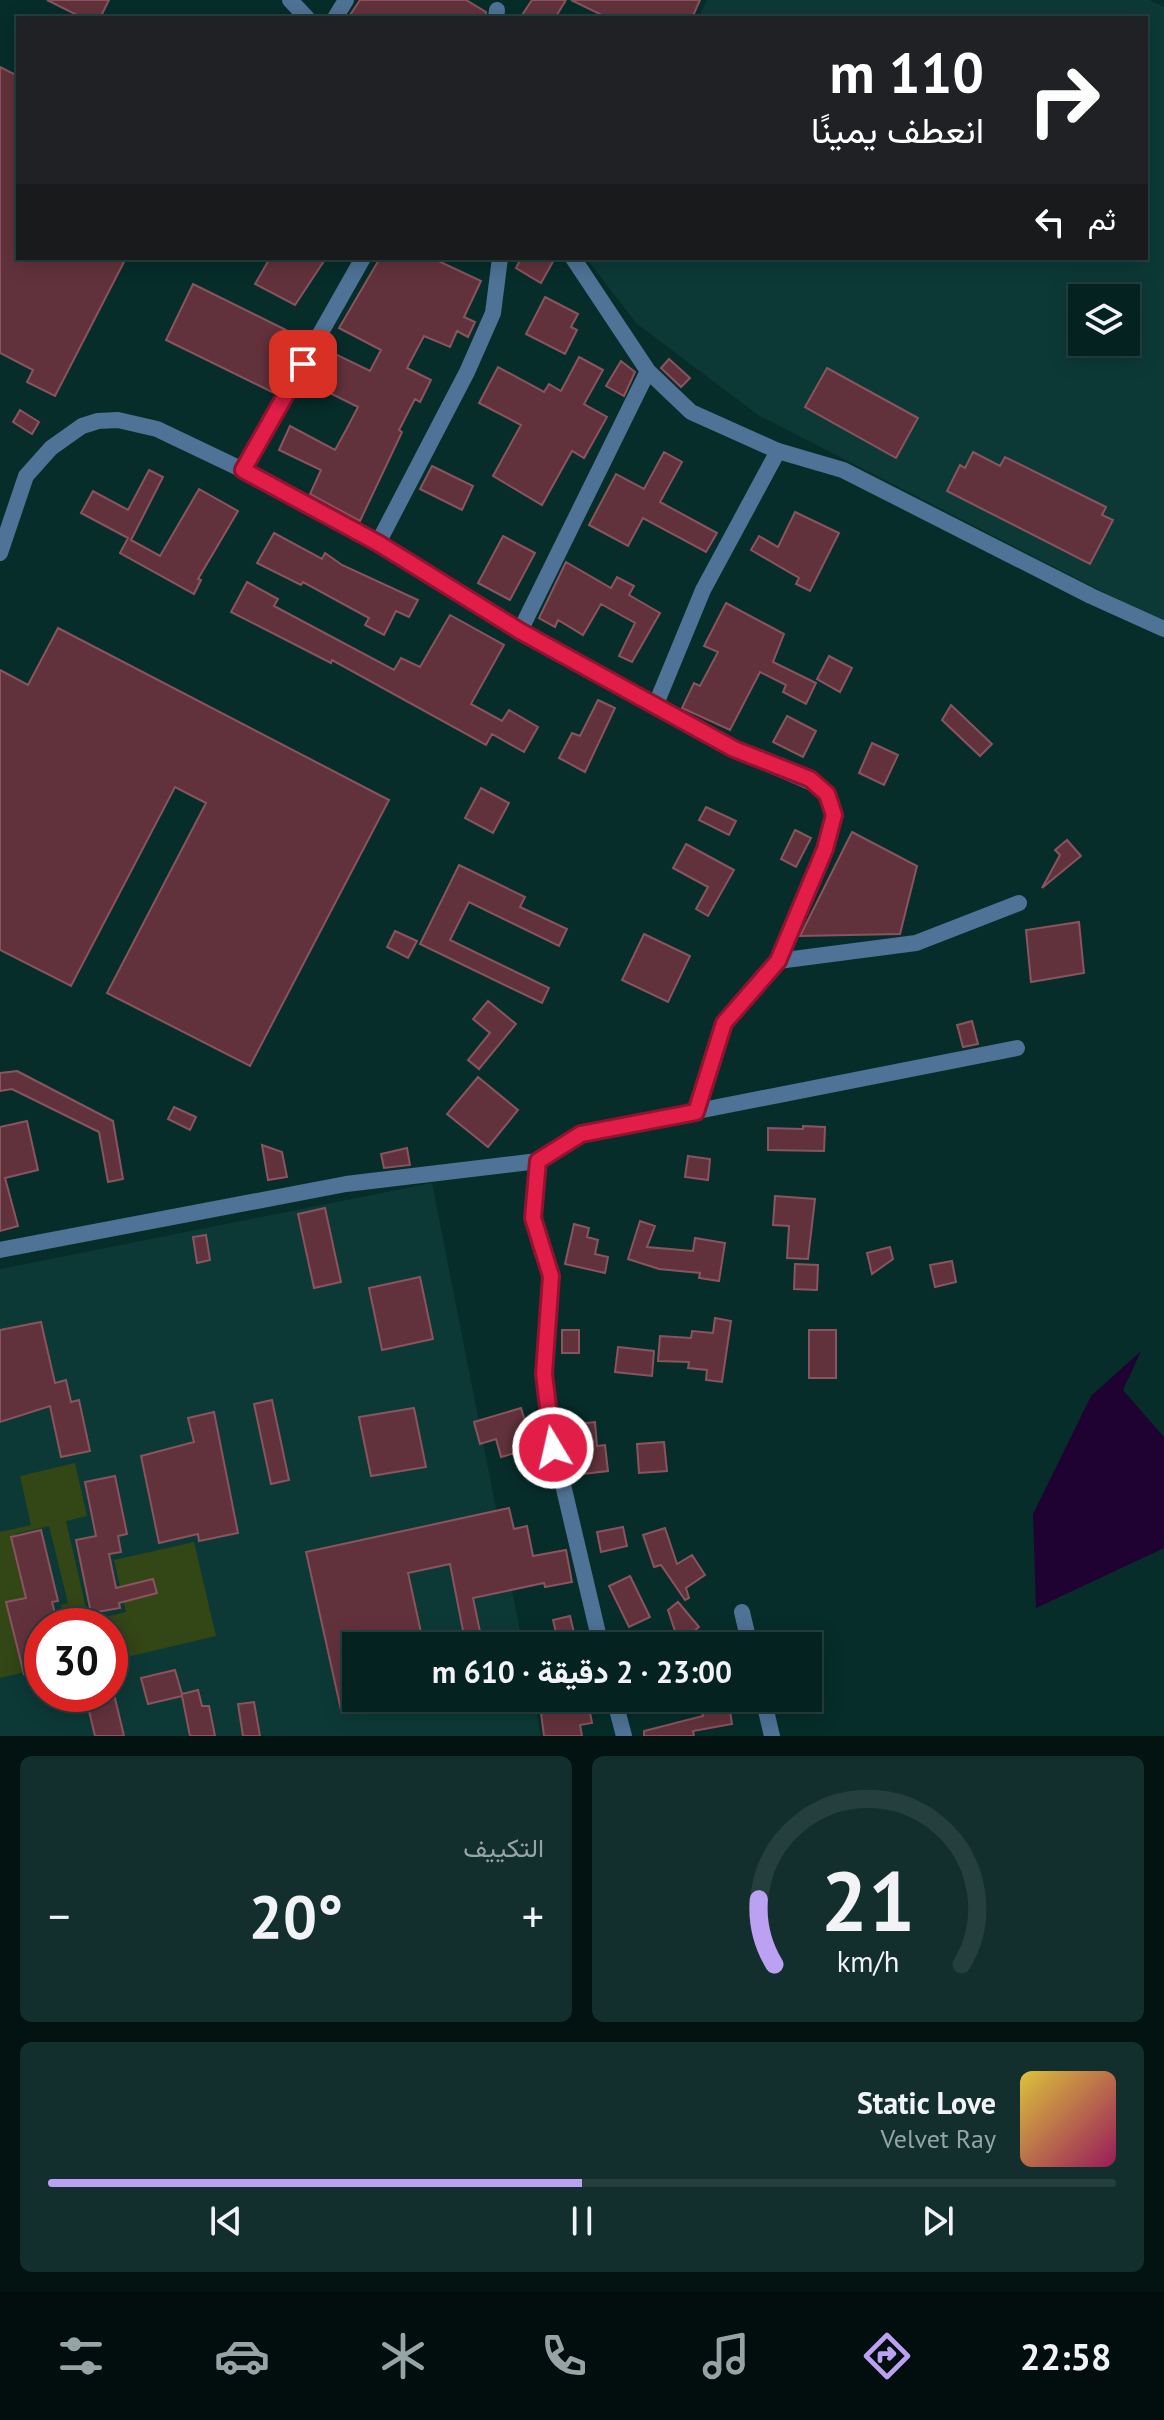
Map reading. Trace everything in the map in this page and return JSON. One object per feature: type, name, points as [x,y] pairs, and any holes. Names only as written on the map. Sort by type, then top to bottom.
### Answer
[{"type":"street","points":[[290,0],[305,16]]},
{"type":"street","points":[[243,470],[362,260]]},
{"type":"street","points":[[378,543],[467,372],[493,313],[500,260]]},
{"type":"street","points":[[574,260],[648,371],[691,412],[778,451],[843,470],[1164,629]]},
{"type":"street","points":[[520,631],[648,371]]},
{"type":"street","points":[[0,553],[26,476],[51,448],[82,426],[98,421],[118,420],[157,429],[243,470],[378,543],[520,631],[734,749],[810,779],[832,804],[834,815],[825,849],[778,961],[724,1023],[696,1112]]},
{"type":"street","points":[[656,704],[703,590],[778,451]]},
{"type":"street","points":[[778,961],[916,943],[1019,903]]},
{"type":"street","points":[[0,1250],[346,1184],[538,1161],[581,1134],[1017,1048]]},
{"type":"street","points":[[538,1161],[533,1218],[551,1276],[544,1374],[548,1421],[598,1632]]},
{"type":"street","points":[[742,1612],[747,1632]]},
{"type":"street","points":[[618,1712],[624,1736]]},
{"type":"street","points":[[766,1712],[772,1736]]},
{"type":"shaded area","points":[[707,0],[1149,0],[1164,7],[1164,623],[758,415],[636,323],[588,260],[1148,260],[1148,16],[699,16]]},
{"type":"shaded area","points":[[432,1183],[520,1632],[342,1632],[342,1712],[537,1712],[541,1736],[0,1736],[0,1269]]},
{"type":"shaded area","points":[[1141,1351],[1123,1390],[1164,1437],[1164,1548],[1036,1608],[1033,1514],[1091,1396]]},
{"type":"green space","points":[[75,1463],[87,1516],[66,1521],[86,1608],[62,1608],[61,1605],[68,1603],[49,1526],[15,1534],[30,1599],[29,1608],[24,1608],[24,1672],[0,1678],[0,1532],[31,1525],[20,1476]]},
{"type":"green space","points":[[194,1542],[216,1636],[128,1657],[128,1608],[125,1608],[114,1560]]},
{"type":"building","points":[[47,0],[109,0],[101,16],[79,16]]},
{"type":"building","points":[[360,0],[466,0],[486,12],[485,16],[349,16]]},
{"type":"building","points":[[532,0],[566,0],[556,16],[521,16]]},
{"type":"building","points":[[571,0],[700,0],[693,16],[604,16]]},
{"type":"building","points":[[0,67],[16,75],[16,260],[125,260],[55,396],[27,382],[33,370],[0,353]]},
{"type":"building","points":[[269,260],[325,260],[295,305],[255,284]]},
{"type":"building","points":[[379,260],[436,260],[481,281],[464,317],[475,322],[468,337],[457,331],[450,347],[424,336],[407,368],[431,380],[420,402],[415,399],[399,430],[402,432],[360,521],[310,494],[321,470],[279,450],[290,426],[335,450],[358,407],[312,384],[329,351],[370,371],[381,350],[339,328]]},
{"type":"building","points":[[520,260],[554,260],[541,283],[516,268]]},
{"type":"building","points":[[193,284],[286,330],[274,354],[291,363],[274,393],[166,340]]},
{"type":"building","points":[[545,297],[578,314],[571,327],[577,330],[565,354],[526,334]]},
{"type":"building","points":[[579,357],[603,370],[584,404],[607,417],[584,458],[572,451],[542,505],[493,476],[521,425],[479,403],[498,367],[544,392],[549,384],[561,391]]},
{"type":"building","points":[[669,359],[690,378],[681,387],[661,368]]},
{"type":"building","points":[[621,361],[635,372],[624,396],[606,386]]},
{"type":"building","points":[[827,368],[918,418],[896,458],[805,407]]},
{"type":"building","points":[[20,410],[39,422],[32,434],[13,422]]},
{"type":"building","points":[[664,452],[682,462],[660,502],[717,533],[706,552],[643,518],[628,546],[589,525],[616,474],[644,489]]},
{"type":"building","points":[[973,452],[1000,466],[1005,457],[1106,507],[1102,515],[1113,520],[1090,564],[947,491],[960,465],[965,468]]},
{"type":"building","points":[[432,466],[473,486],[462,510],[420,489]]},
{"type":"building","points":[[149,470],[163,477],[131,540],[160,556],[199,489],[238,511],[198,579],[201,580],[194,594],[120,553],[128,538],[81,513],[93,491],[128,510]]},
{"type":"building","points":[[795,512],[839,533],[810,591],[796,584],[799,578],[751,550],[759,536],[778,547]]},
{"type":"building","points":[[274,533],[322,559],[325,553],[342,565],[418,600],[409,617],[396,611],[384,635],[365,625],[369,618],[303,582],[301,585],[257,563]]},
{"type":"building","points":[[503,536],[535,553],[510,600],[478,583]]},
{"type":"building","points":[[566,562],[611,588],[617,577],[634,586],[629,595],[660,613],[632,662],[619,656],[635,623],[601,604],[583,635],[558,620],[555,627],[539,618]]},
{"type":"building","points":[[247,582],[278,599],[274,606],[394,670],[401,658],[420,667],[450,615],[504,645],[471,704],[502,721],[509,710],[538,727],[524,752],[492,734],[486,745],[332,660],[331,663],[231,612]]},
{"type":"building","points":[[726,603],[784,634],[773,662],[816,683],[806,704],[783,692],[786,685],[760,672],[730,730],[682,708],[694,683],[700,686],[718,652],[704,646]]},
{"type":"building","points":[[58,628],[389,800],[250,1066],[107,993],[206,803],[175,787],[71,986],[0,950],[0,670],[28,685]]},
{"type":"building","points":[[829,656],[852,668],[840,692],[817,679]]},
{"type":"building","points":[[598,700],[615,708],[585,772],[559,758],[572,733],[580,736]]},
{"type":"building","points":[[951,705],[992,744],[980,756],[942,720]]},
{"type":"building","points":[[787,716],[816,731],[803,757],[773,742]]},
{"type":"building","points":[[872,743],[898,755],[884,785],[859,773]]},
{"type":"building","points":[[481,788],[509,803],[493,833],[465,818]]},
{"type":"building","points":[[706,807],[736,821],[729,835],[699,820]]},
{"type":"building","points":[[795,830],[811,838],[796,867],[781,859]]},
{"type":"building","points":[[852,832],[917,866],[900,934],[800,936]]},
{"type":"building","points":[[1067,840],[1081,856],[1042,888],[1060,855],[1055,850]]},
{"type":"building","points":[[686,844],[734,870],[708,916],[696,909],[708,887],[673,868]]},
{"type":"building","points":[[459,865],[525,897],[520,907],[567,929],[559,946],[469,902],[450,940],[549,988],[542,1003],[420,944]]},
{"type":"building","points":[[1079,922],[1084,973],[1031,982],[1026,930]]},
{"type":"building","points":[[395,931],[417,941],[408,958],[387,947]]},
{"type":"building","points":[[644,934],[690,956],[668,1002],[622,980]]},
{"type":"building","points":[[488,1001],[516,1024],[479,1069],[468,1060],[490,1033],[473,1019]]},
{"type":"building","points":[[972,1021],[978,1044],[963,1047],[957,1025]]},
{"type":"building","points":[[17,1071],[113,1121],[123,1179],[108,1182],[99,1132],[12,1089],[0,1091],[0,1073]]},
{"type":"building","points":[[478,1077],[518,1110],[488,1147],[447,1114]]},
{"type":"building","points":[[174,1107],[196,1117],[190,1130],[168,1119]]},
{"type":"building","points":[[27,1121],[38,1170],[5,1178],[18,1226],[0,1231],[0,1127]]},
{"type":"building","points":[[803,1126],[825,1127],[824,1151],[768,1150],[768,1128],[803,1129]]},
{"type":"building","points":[[262,1145],[282,1152],[287,1177],[268,1180]]},
{"type":"building","points":[[407,1148],[410,1165],[384,1168],[381,1154]]},
{"type":"building","points":[[688,1156],[710,1159],[708,1180],[685,1177]]},
{"type":"building","points":[[775,1196],[815,1199],[808,1259],[787,1258],[789,1226],[773,1225]]},
{"type":"building","points":[[325,1208],[341,1282],[314,1288],[298,1214]]},
{"type":"building","points":[[640,1221],[655,1226],[647,1247],[693,1251],[695,1238],[725,1243],[719,1281],[699,1278],[700,1273],[659,1269],[628,1259]]},
{"type":"building","points":[[574,1224],[589,1228],[587,1237],[598,1240],[595,1254],[608,1257],[605,1273],[565,1264]]},
{"type":"building","points":[[206,1235],[210,1260],[197,1263],[193,1237]]},
{"type":"building","points":[[890,1247],[893,1259],[872,1274],[867,1253]]},
{"type":"building","points":[[952,1261],[956,1282],[935,1287],[930,1265]]},
{"type":"building","points":[[795,1264],[818,1265],[817,1290],[794,1289]]},
{"type":"building","points":[[420,1277],[433,1339],[382,1350],[369,1288]]},
{"type":"building","points":[[715,1318],[731,1321],[722,1382],[706,1380],[707,1370],[688,1368],[689,1362],[658,1361],[660,1336],[691,1338],[692,1331],[713,1333]]},
{"type":"building","points":[[41,1322],[55,1383],[66,1380],[71,1402],[79,1400],[90,1451],[61,1457],[50,1406],[0,1422],[0,1330]]},
{"type":"building","points":[[562,1330],[579,1330],[579,1353],[562,1353]]},
{"type":"building","points":[[809,1330],[836,1330],[836,1378],[809,1378]]},
{"type":"building","points":[[618,1347],[654,1351],[652,1376],[615,1372]]},
{"type":"building","points":[[272,1400],[289,1480],[271,1484],[254,1404]]},
{"type":"building","points":[[414,1408],[426,1467],[371,1476],[359,1417]]},
{"type":"building","points":[[521,1408],[533,1448],[501,1457],[496,1439],[480,1444],[474,1422]]},
{"type":"building","points":[[214,1412],[238,1533],[199,1541],[198,1534],[159,1543],[141,1456],[194,1442],[188,1418]]},
{"type":"building","points":[[595,1422],[597,1446],[605,1445],[608,1471],[574,1475],[567,1425]]},
{"type":"building","points":[[664,1442],[667,1471],[639,1473],[637,1444]]},
{"type":"building","points":[[115,1476],[127,1534],[118,1536],[121,1552],[109,1554],[116,1588],[153,1579],[157,1593],[119,1603],[120,1608],[90,1608],[76,1540],[96,1536],[85,1482]]},
{"type":"building","points":[[509,1508],[514,1529],[527,1526],[533,1556],[566,1550],[572,1582],[545,1587],[544,1583],[473,1598],[480,1632],[463,1632],[450,1564],[408,1573],[421,1632],[342,1632],[341,1710],[306,1552]]},
{"type":"building","points":[[623,1527],[627,1546],[601,1552],[597,1532]]},
{"type":"building","points":[[665,1528],[677,1564],[692,1555],[705,1575],[686,1588],[689,1598],[685,1600],[661,1565],[654,1567],[643,1535]]},
{"type":"building","points":[[41,1530],[58,1601],[52,1602],[54,1608],[24,1608],[24,1674],[6,1602],[26,1598],[11,1537]]},
{"type":"building","points":[[630,1576],[650,1617],[629,1627],[609,1586]]},
{"type":"building","points":[[678,1602],[699,1627],[693,1632],[675,1632],[668,1610]]},
{"type":"building","points":[[570,1616],[574,1632],[556,1632],[553,1620]]},
{"type":"building","points":[[175,1670],[182,1694],[198,1690],[202,1706],[209,1706],[215,1736],[190,1736],[182,1696],[148,1704],[141,1678]]},
{"type":"building","points":[[254,1702],[260,1736],[243,1736],[238,1704]]},
{"type":"building","points":[[89,1712],[118,1712],[124,1736],[95,1736]]},
{"type":"building","points":[[541,1712],[590,1712],[592,1723],[580,1725],[582,1736],[544,1736]]},
{"type":"building","points":[[702,1712],[730,1712],[732,1724],[693,1731],[694,1736],[644,1736],[644,1731],[703,1716]]},
{"type":"route","points":[[303,364],[243,470],[378,543],[520,631],[734,749],[810,779],[827,794],[832,804],[834,815],[825,849],[778,961],[724,1023],[696,1112],[581,1134],[538,1161],[533,1218],[551,1276],[544,1374],[553,1448]]}]
